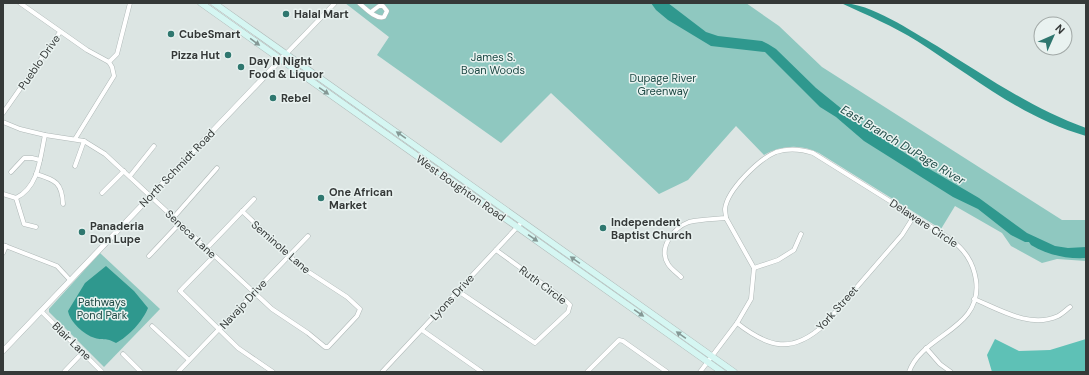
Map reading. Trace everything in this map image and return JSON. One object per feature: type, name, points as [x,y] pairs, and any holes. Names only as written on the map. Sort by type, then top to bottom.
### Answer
[{"type":"main road","name":"West Boughton Road","points":[[201,3],[487,206],[520,225],[561,254],[722,372]]},
{"type":"main road","name":"West Boughton Road","points":[[214,3],[493,200],[520,225]]},
{"type":"main road","name":"West Boughton Road","points":[[561,254],[734,372]]},
{"type":"street","points":[[20,3],[87,50],[109,62],[114,72],[112,81],[75,139]]},
{"type":"street","points":[[109,62],[117,54],[130,3]]},
{"type":"street","name":"North Schmidt Road","points":[[3,351],[335,3]]},
{"type":"street","points":[[359,3],[371,12]]},
{"type":"street","name":"Pueblo Drive","points":[[3,112],[60,32]]},
{"type":"street","name":"Seneca Lane","points":[[3,122],[20,129],[45,135],[84,141],[105,154],[272,309],[308,333],[326,348]]},
{"type":"street","points":[[3,194],[16,198],[26,192],[36,174],[45,135]]},
{"type":"street","points":[[75,166],[84,141]]},
{"type":"street","points":[[130,176],[154,146]]},
{"type":"street","name":"Delaware Circle","points":[[726,218],[725,208],[737,185],[767,157],[777,152],[791,149],[813,153],[962,248],[974,269],[977,286],[971,310],[964,320],[926,348],[912,364],[909,372]]},
{"type":"street","points":[[11,172],[24,158],[40,160]]},
{"type":"street","points":[[174,217],[216,168]]},
{"type":"street","points":[[102,193],[124,171]]},
{"type":"street","points":[[36,174],[49,177],[59,185],[63,193],[63,204]]},
{"type":"street","points":[[16,198],[24,224],[36,228]]},
{"type":"street","points":[[207,248],[254,199]]},
{"type":"street","points":[[487,206],[493,200]]},
{"type":"street","name":"Seminole Lane","points":[[242,212],[301,267],[347,296],[360,309],[357,316],[326,348]]},
{"type":"street","name":"York Street","points":[[737,323],[765,341],[778,345],[788,345],[799,342],[812,335],[824,325],[897,241],[914,216]]},
{"type":"street","points":[[681,277],[668,264],[666,258],[668,241],[672,233],[689,222],[726,218],[754,268],[751,299],[737,323],[709,363],[700,372]]},
{"type":"street","points":[[149,256],[180,223]]},
{"type":"street","name":"Lyons Drive","points":[[385,371],[520,225]]},
{"type":"street","points":[[754,268],[778,260],[794,250],[801,234]]},
{"type":"street","name":"Navajo Drive","points":[[178,372],[288,255],[308,236]]},
{"type":"street","points":[[3,253],[5,246],[57,266],[70,280]]},
{"type":"street","name":"Ruth Circle","points":[[458,291],[536,343],[568,312],[570,305],[565,300],[496,250]]},
{"type":"street","points":[[214,256],[180,291],[238,348],[273,372]]},
{"type":"street","points":[[974,299],[1024,319],[1049,319],[1058,316],[1070,307]]},
{"type":"street","name":"Blair Lane","points":[[41,311],[102,372]]},
{"type":"street","points":[[152,326],[189,360]]},
{"type":"street","points":[[422,330],[482,372]]},
{"type":"street","points":[[587,372],[615,342],[620,340],[667,372]]},
{"type":"street","points":[[926,348],[940,364],[951,372]]},
{"type":"street","points":[[64,372],[83,352]]},
{"type":"street","points":[[123,354],[141,372]]},
{"type":"green space","name":"Dupage River Greenway","points":[[345,3],[746,3],[779,26],[822,67],[1062,220],[1086,220],[1086,261],[1057,259],[1042,263],[1011,246],[1002,233],[955,206],[941,229],[812,150],[792,147],[778,149],[764,155],[736,126],[688,180],[659,194],[551,93],[501,143],[377,55],[389,37]]},
{"type":"green space","name":"Pathways Pond Park","points":[[100,253],[160,309],[104,367],[49,312],[49,309]]},
{"type":"shaded area","points":[[651,3],[668,3],[706,32],[718,36],[762,41],[768,44],[776,49],[816,88],[858,122],[926,167],[979,198],[1027,233],[1055,246],[1068,248],[1086,247],[1086,258],[1071,258],[1051,254],[1031,245],[1029,242],[1025,242],[1011,235],[978,209],[953,197],[864,141],[836,117],[820,107],[765,52],[711,46],[668,20],[656,10]]},
{"type":"shaded area","points":[[841,3],[853,4],[865,8],[903,26],[1028,102],[1086,128],[1086,136],[1063,128],[1019,107],[998,95],[908,36]]},
{"type":"shaded area","points":[[106,266],[134,291],[148,308],[143,318],[135,328],[116,343],[109,340],[95,338],[86,334],[78,328],[68,311],[85,283]]},
{"type":"shaded area","points":[[995,339],[1019,351],[1050,350],[1086,339],[1086,372],[992,372],[987,355]]},
{"type":"place","name":"Halal Mart","points":[[286,14]]},
{"type":"place","name":"CubeSmart","points":[[171,34]]},
{"type":"place","name":"Pizza Hut","points":[[228,55]]},
{"type":"place","name":"Day N Night Food & Liquor","points":[[241,67]]},
{"type":"place","name":"Rebel","points":[[273,98]]},
{"type":"place","name":"One African Market","points":[[321,198]]},
{"type":"place","name":"Independent Baptist Church","points":[[603,228]]},
{"type":"place","name":"Panaderia Don Lupe","points":[[82,232]]},
{"type":"park label","name":"James S. Boan Woods","points":[[493,63]]},
{"type":"water label","name":"East Branch DuPage River","points":[[903,145]]}]
